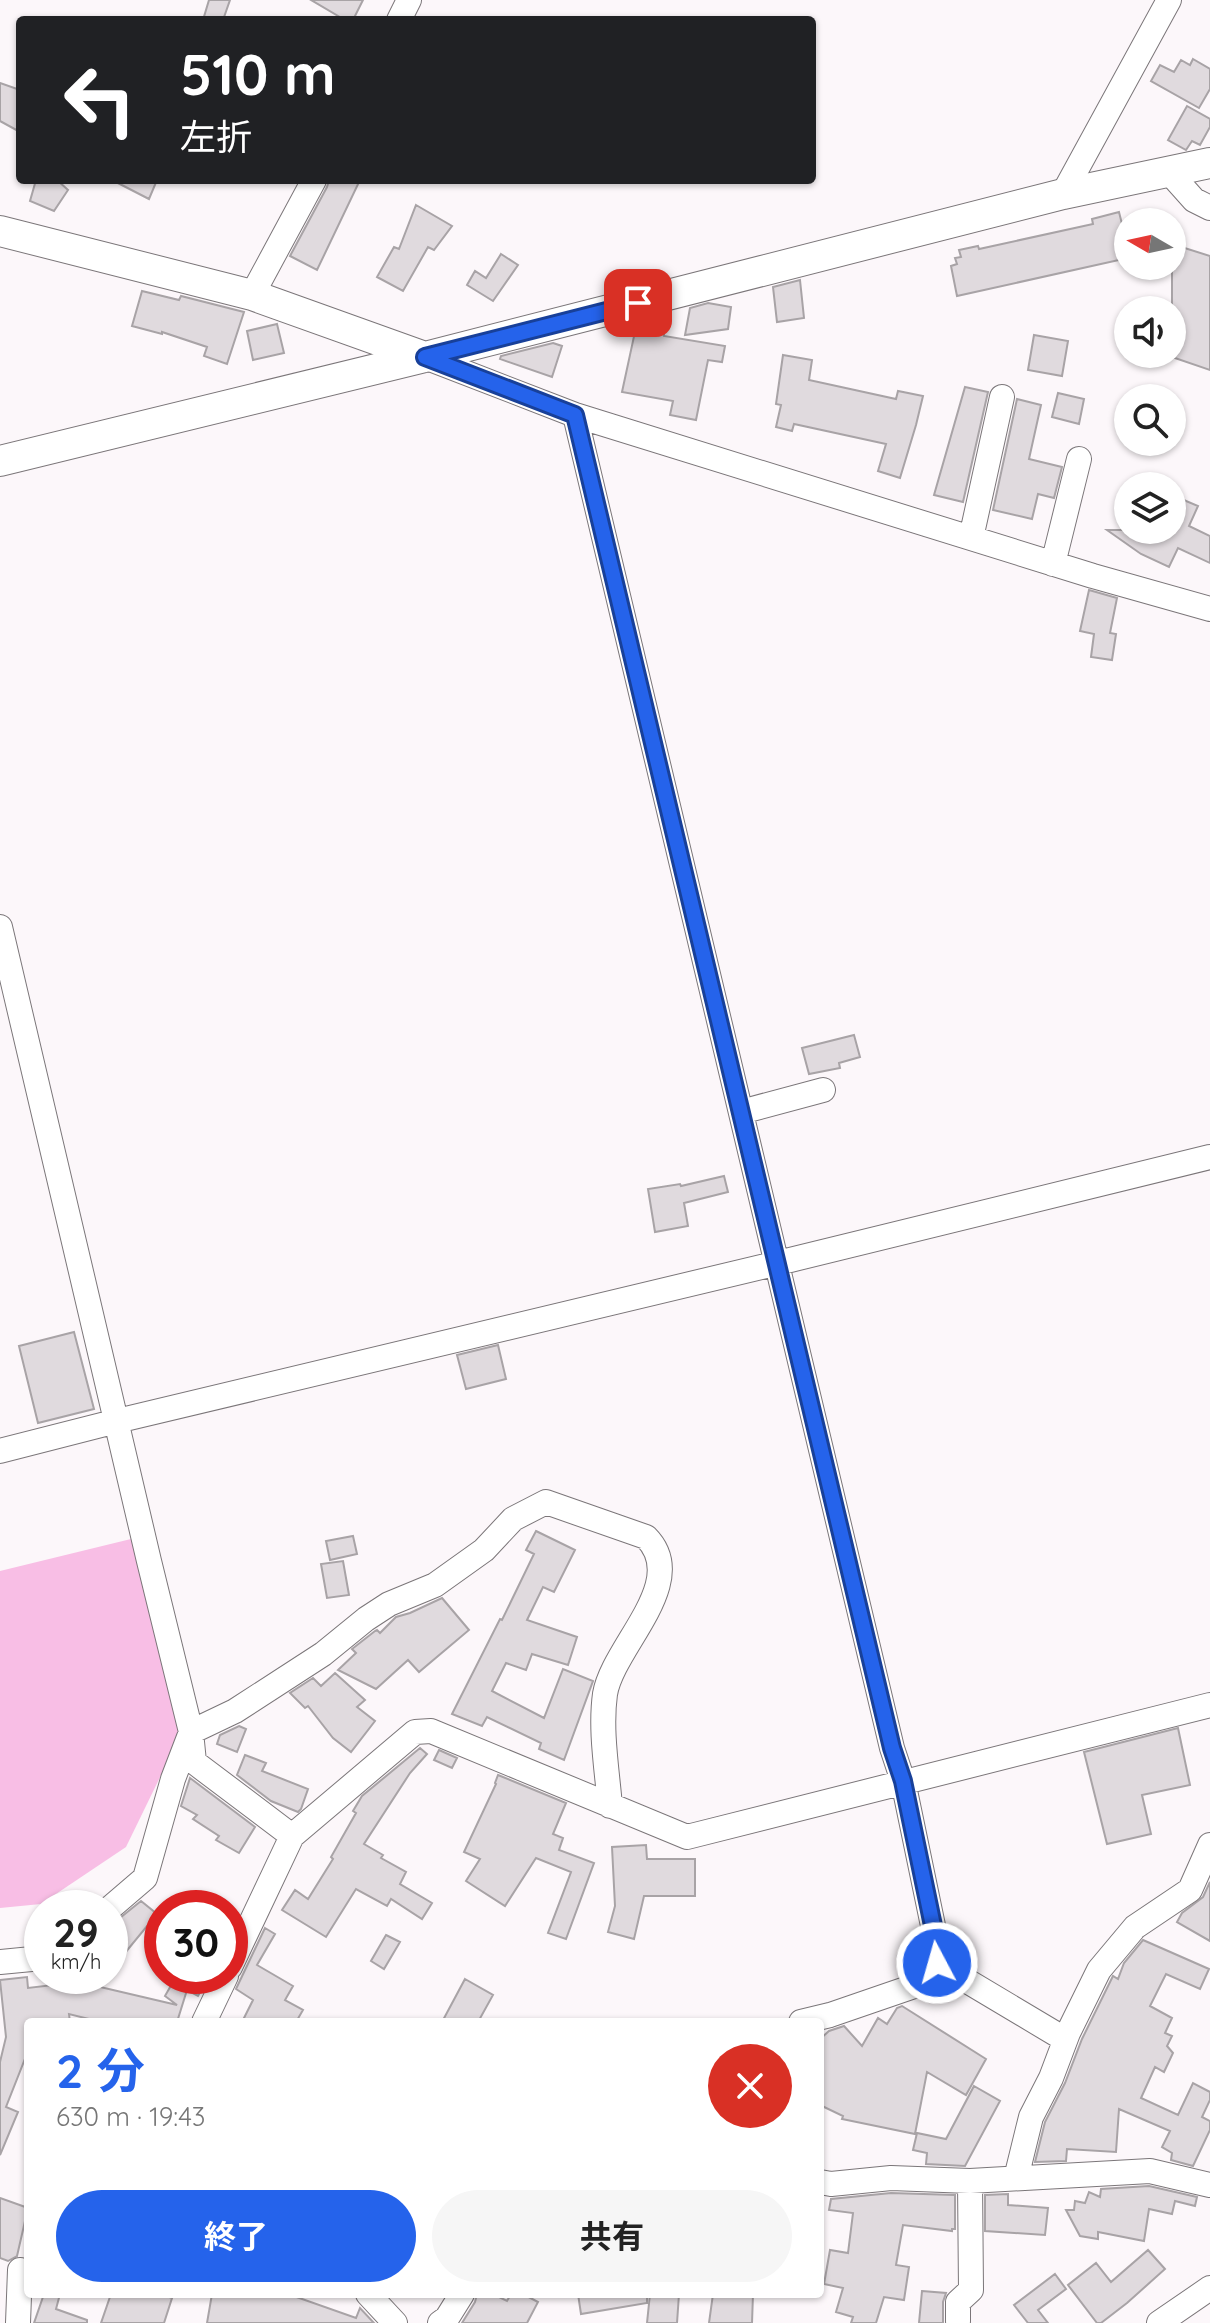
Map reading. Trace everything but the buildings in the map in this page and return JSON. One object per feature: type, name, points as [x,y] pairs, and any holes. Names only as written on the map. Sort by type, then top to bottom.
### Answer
[{"type":"street","points":[[1063,194],[1160,3]]},
{"type":"street","points":[[0,461],[425,357],[1063,194],[1210,163]]},
{"type":"street","points":[[1169,172],[1194,200],[1210,208]]},
{"type":"street","points":[[252,295],[312,184]]},
{"type":"street","points":[[0,231],[252,295],[575,415],[1053,564],[1210,609]]},
{"type":"street","points":[[971,538],[1002,397]]},
{"type":"street","points":[[575,415],[892,1748],[903,1781],[937,1945],[937,1963],[933,1976],[926,1982],[818,2018]]},
{"type":"street","points":[[1053,564],[1079,459]]},
{"type":"street","points":[[0,927],[191,1732],[194,1762],[292,1836]]},
{"type":"street","points":[[741,1112],[823,1090]]},
{"type":"street","points":[[0,1451],[1210,1157]]},
{"type":"street","points":[[128,1893],[145,1878],[173,1779],[191,1732],[235,1711],[323,1654],[389,1604],[435,1585],[484,1550],[513,1519],[546,1502],[646,1537],[655,1546],[659,1564],[658,1592],[612,1671],[605,1694],[604,1732],[610,1806]]},
{"type":"street","points":[[248,1929],[292,1836],[415,1732],[431,1731],[687,1837],[1210,1705]]},
{"type":"street","points":[[1016,2178],[1031,2117],[1099,1970],[1135,1927],[1190,1890],[1210,1845]]},
{"type":"street","points":[[0,1962],[24,1960]]},
{"type":"street","points":[[937,1963],[1053,2033],[1061,2037],[1068,2033]]},
{"type":"street","points":[[206,2018],[217,1994]]},
{"type":"street","points":[[824,2183],[891,2178],[970,2181],[1150,2171],[1210,2185]]},
{"type":"street","points":[[958,2321],[958,2302],[971,2290],[970,2181]]},
{"type":"street","points":[[16,2267],[18,2323]]},
{"type":"street","points":[[1159,2323],[1210,2288]]},
{"type":"street","points":[[372,2298],[395,2323]]},
{"type":"street","points":[[440,2323],[447,2318],[460,2298]]},
{"type":"shaded area","points":[[135,1538],[182,1732],[126,1847],[62,1890],[24,1890],[24,1906],[0,1908],[0,1571]]},
{"type":"route","points":[[638,303],[425,357],[575,415],[892,1748],[903,1781],[937,1945],[937,1963]]}]
